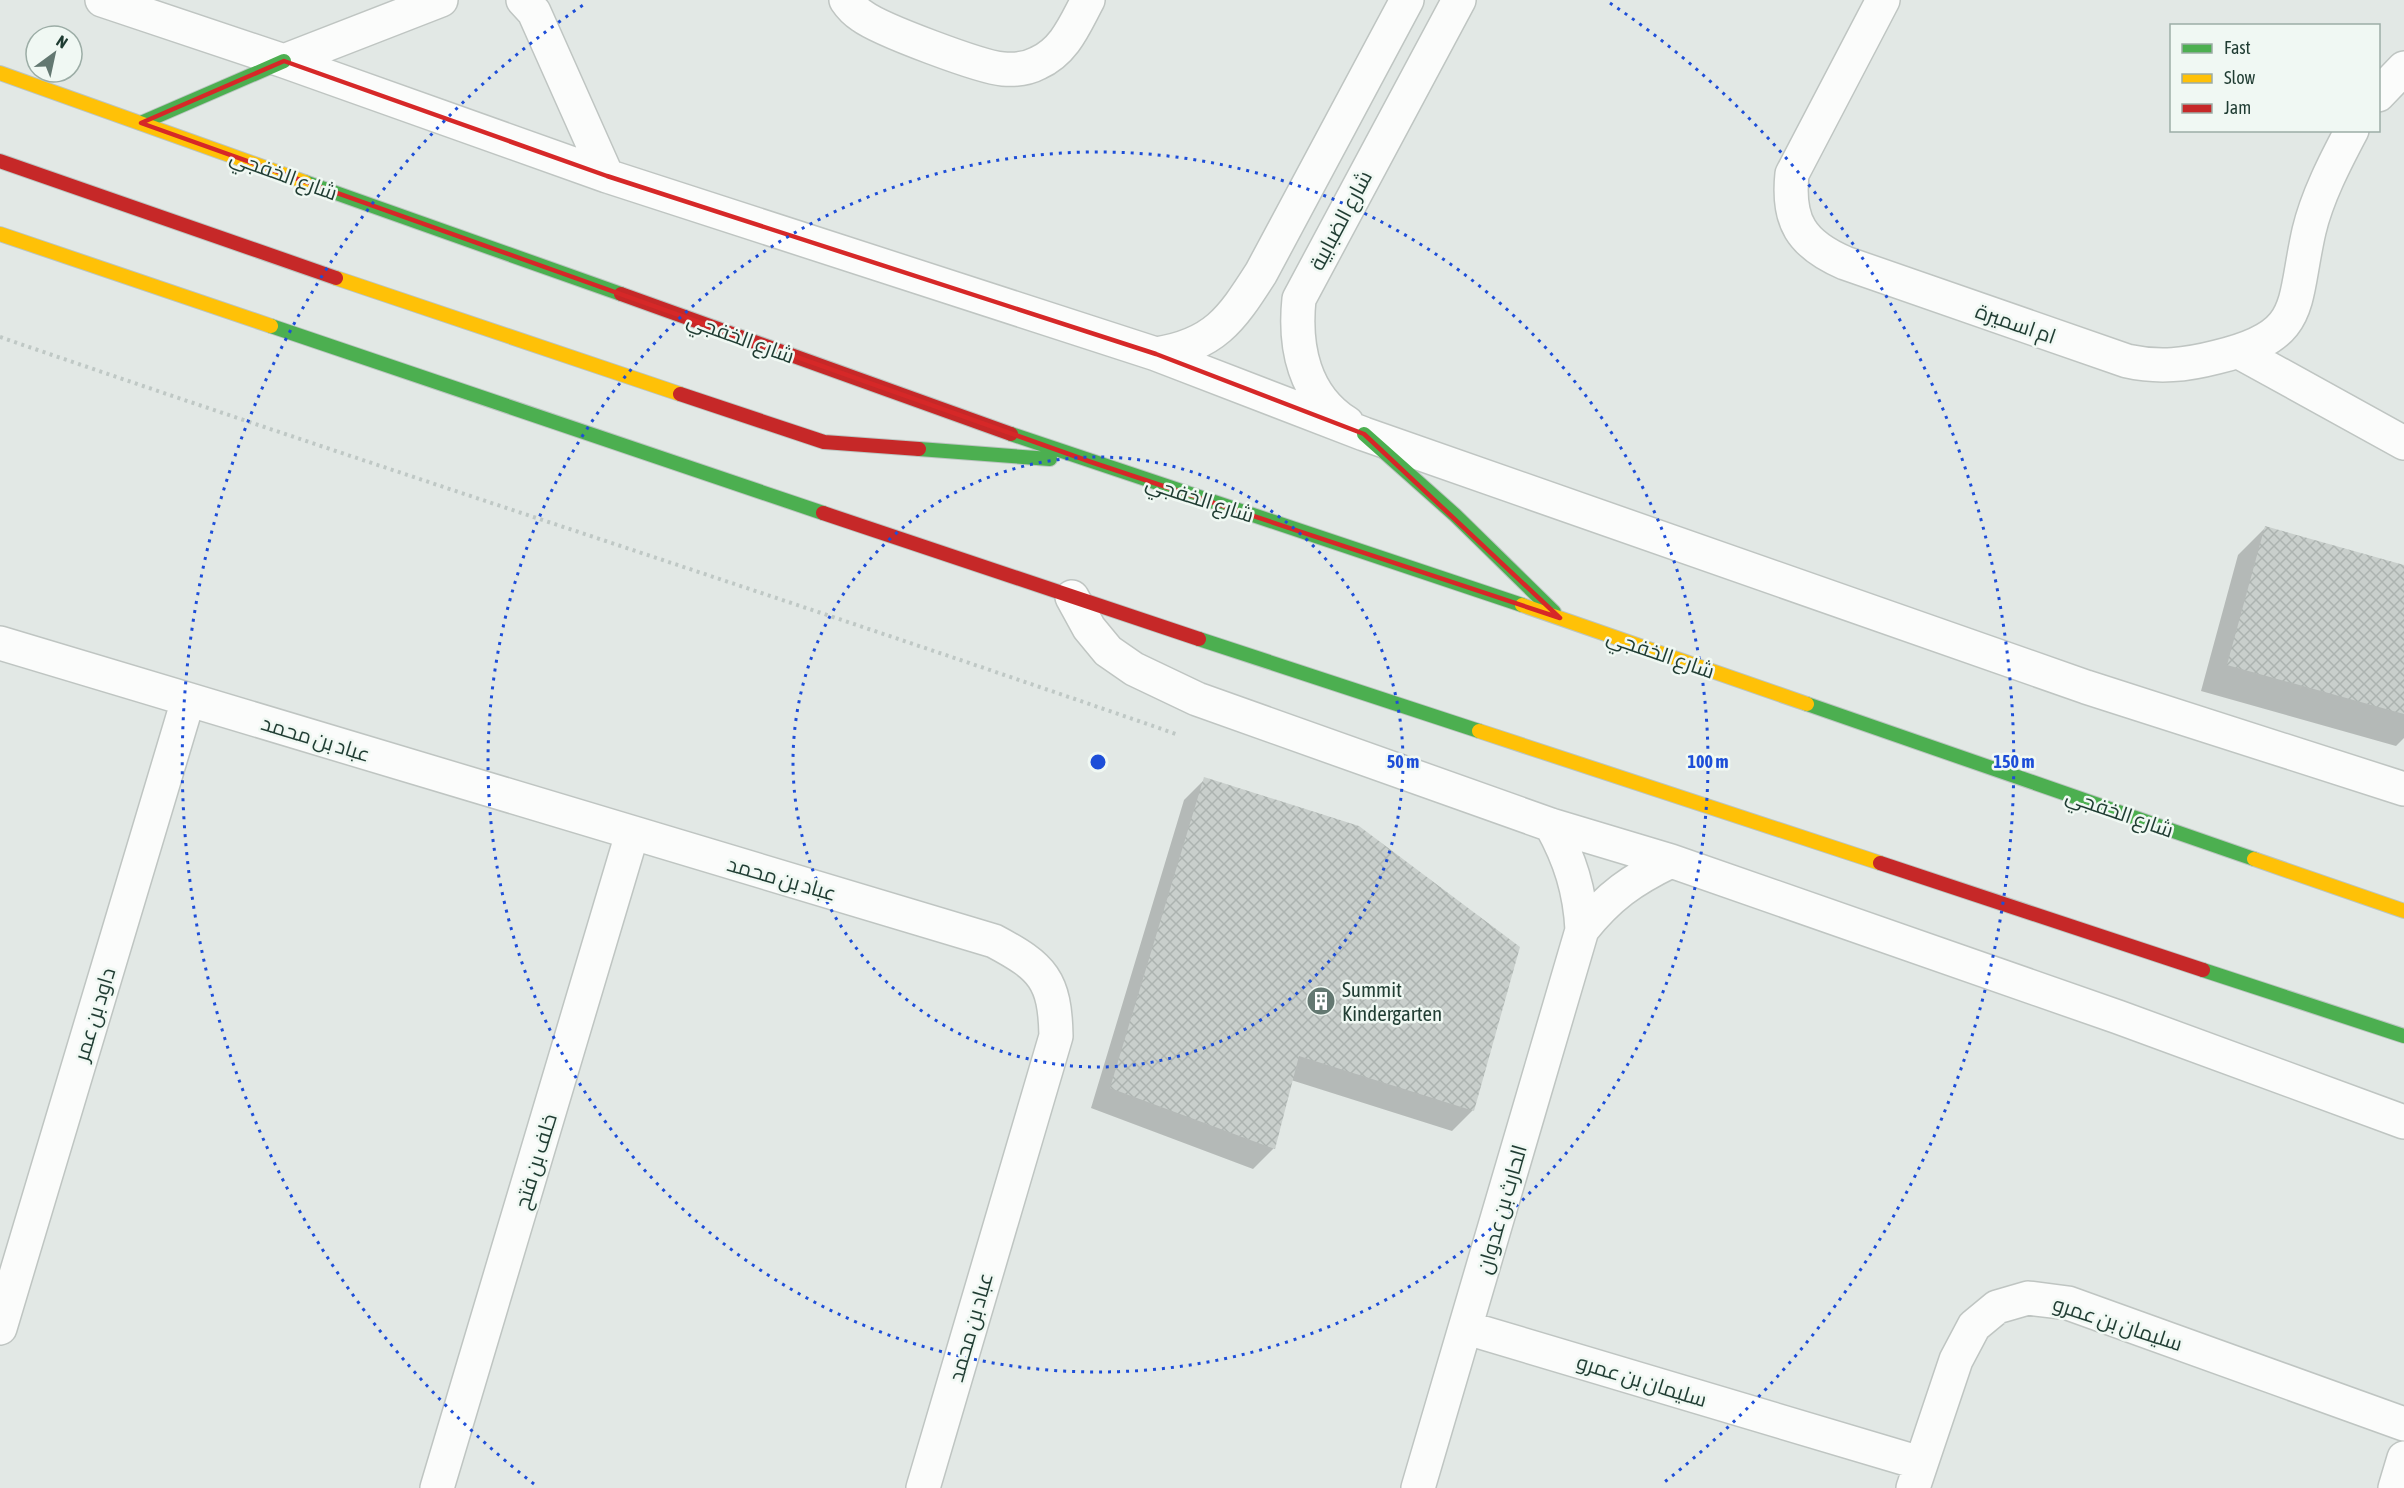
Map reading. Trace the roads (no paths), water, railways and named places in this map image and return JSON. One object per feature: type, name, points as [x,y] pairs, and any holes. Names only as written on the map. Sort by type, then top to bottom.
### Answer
[{"type":"highway","points":[[141,123],[284,61]]},
{"type":"highway","name":"شارع الخفجي","points":[[0,73],[1091,462],[1560,618],[2404,911]]},
{"type":"highway","points":[[0,161],[237,245],[824,442],[1091,462]]},
{"type":"highway","points":[[0,234],[1072,597],[2404,1036]]},
{"type":"highway","points":[[1364,434],[1455,515],[1560,618]]},
{"type":"street","points":[[102,0],[284,61],[607,176],[1156,354],[1364,434],[2086,687],[2404,789]]},
{"type":"street","points":[[284,61],[441,0]]},
{"type":"street","points":[[846,0],[861,16],[880,26],[983,64],[1011,69],[1038,63],[1054,53],[1067,40],[1088,0]]},
{"type":"street","points":[[1156,354],[1192,346],[1222,328],[1234,315],[1261,273],[1407,0]]},
{"type":"street","name":"شارع الضبابية","points":[[1364,434],[1341,420],[1322,401],[1308,378],[1299,353],[1296,326],[1299,299],[1459,0]]},
{"type":"street","name":"ام اسميرة","points":[[1883,0],[1791,174],[1789,197],[1794,219],[1806,239],[1823,254],[1845,263],[2127,361],[2148,366],[2189,364],[2239,352],[2257,346],[2274,336],[2287,322],[2296,305],[2309,231],[2317,205],[2351,132]]},
{"type":"street","points":[[531,4],[607,176]]},
{"type":"street","points":[[2380,94],[2404,68]]},
{"type":"street","points":[[2239,352],[2404,443]]},
{"type":"street","points":[[1072,597],[1089,628],[1108,651],[1134,669],[1197,699],[1551,825],[1671,861],[2118,1017],[2404,1122]]},
{"type":"street","name":"عباد بن محمد","points":[[0,643],[994,941],[1026,958],[1047,982],[1055,1005],[1056,1036],[923,1488]]},
{"type":"street","name":"داود بن عمر","points":[[0,1328],[188,700]]},
{"type":"street","name":"الحارث بن عدوان","points":[[1418,1488],[1467,1328],[1582,930],[1580,902],[1574,875],[1551,825]]},
{"type":"street","name":"خلف بن فتح","points":[[437,1488],[632,834]]},
{"type":"street","name":"الحارث بن عدوان","points":[[1582,930],[1617,891],[1639,876],[1671,861]]},
{"type":"street","name":"سليمان بن عمرو","points":[[1467,1328],[1916,1476],[1956,1360],[1974,1326],[1997,1307],[2028,1298],[2068,1302],[2404,1424]]},
{"type":"street","points":[[2395,1488],[2404,1458]]},
{"type":"place","name":"Summit Kindergarten","points":[[1321,1001]]}]
